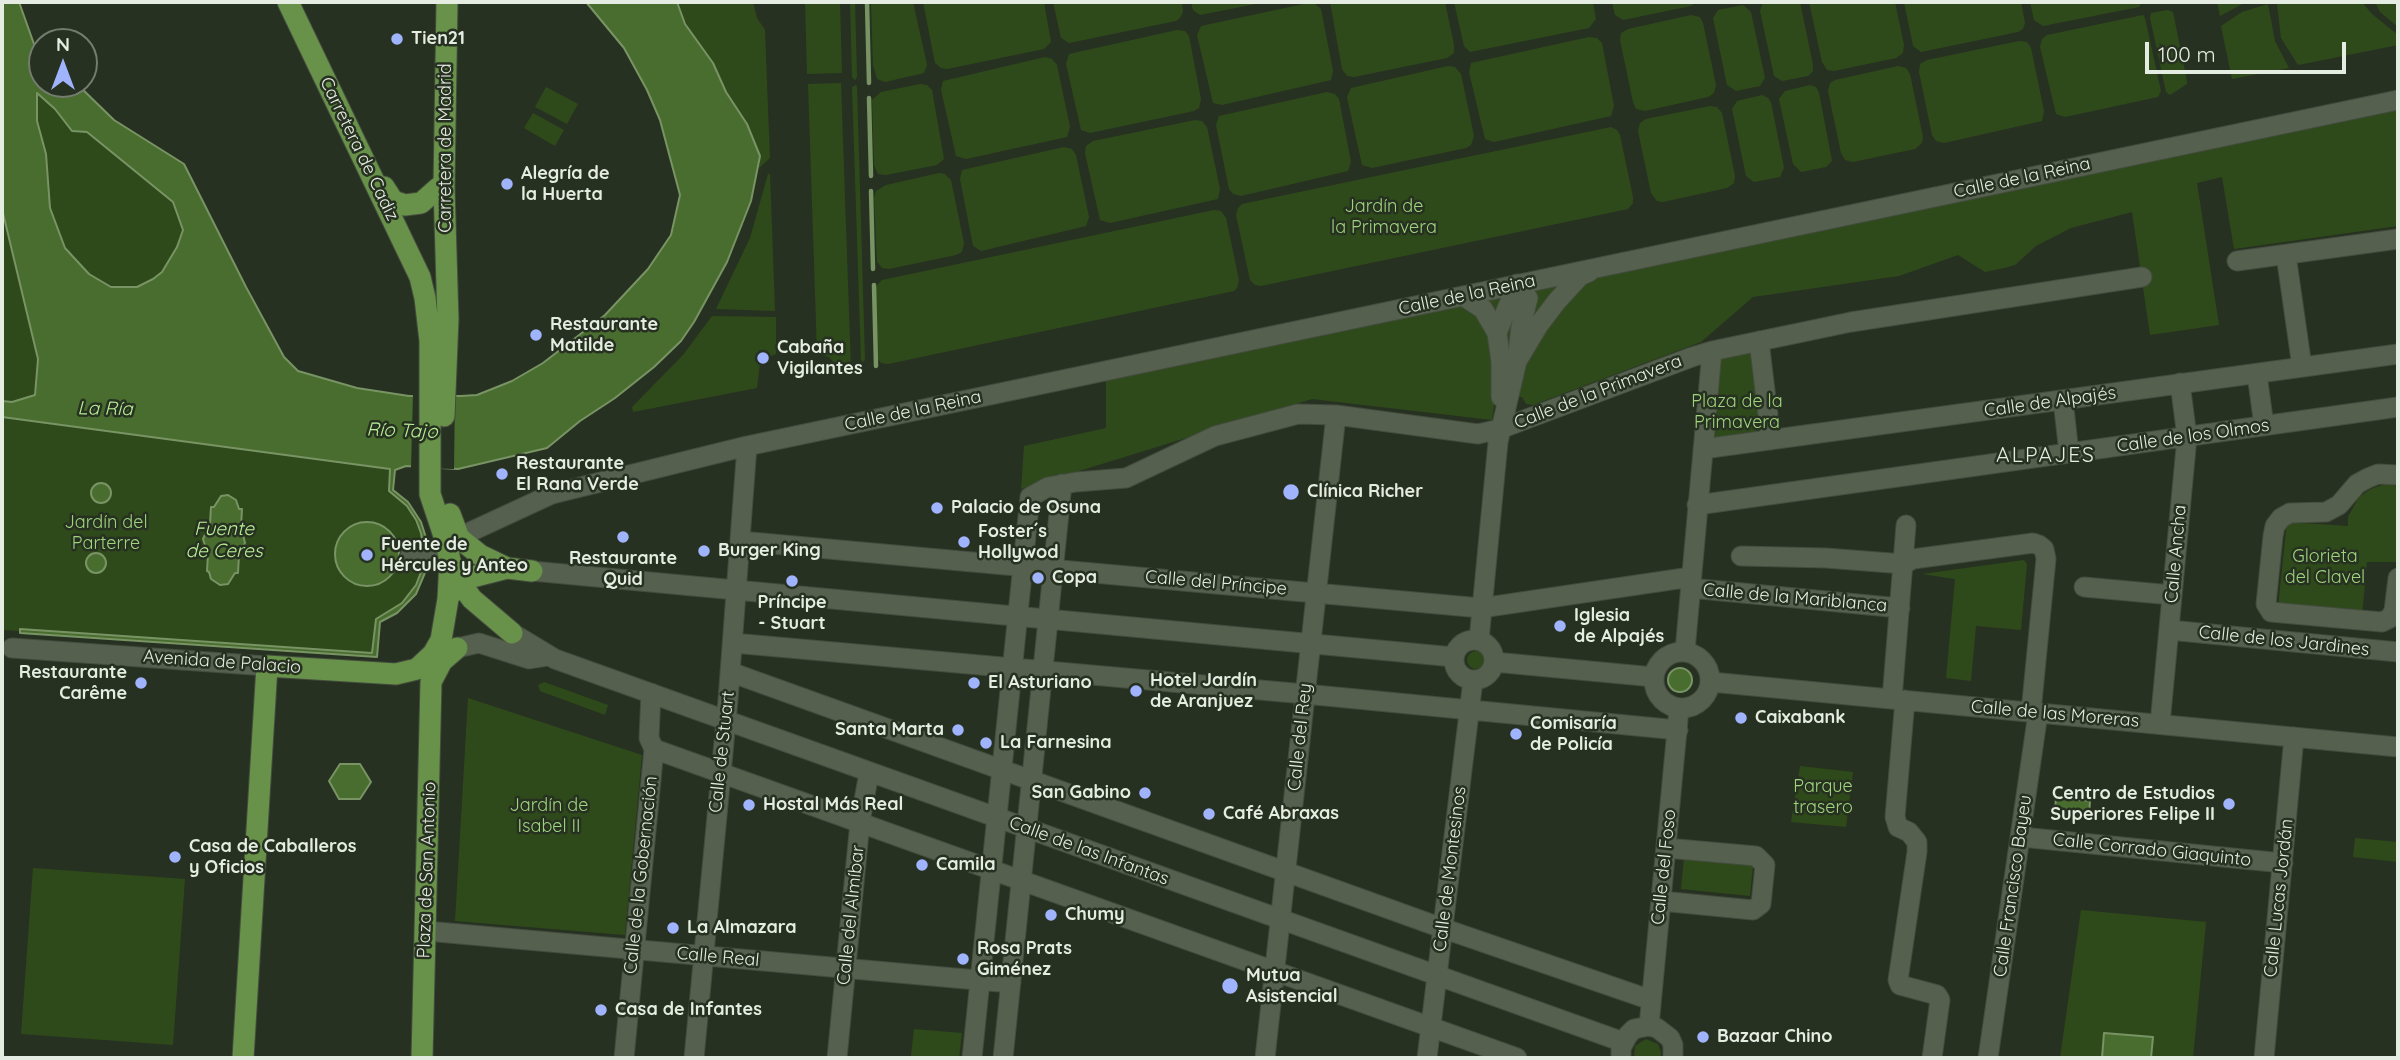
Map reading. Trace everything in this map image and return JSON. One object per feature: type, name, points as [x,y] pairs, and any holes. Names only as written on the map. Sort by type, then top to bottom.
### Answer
[{"type":"main road","name":"Carretera de Cadiz","points":[[288,2],[414,262],[439,341]]},
{"type":"main road","name":"Carretera de Madrid","points":[[439,341],[447,295],[444,187],[447,2]]},
{"type":"main road","points":[[372,178],[380,180],[394,201],[405,205],[421,203],[438,188],[444,187]]},
{"type":"main road","points":[[432,669],[455,591],[432,502],[436,468],[439,341]]},
{"type":"main road","points":[[436,468],[459,538],[480,555],[507,568]]},
{"type":"main road","points":[[455,591],[483,573],[507,568],[532,571]]},
{"type":"main road","points":[[455,591],[512,633]]},
{"type":"main road","name":"Avenida de Palacio","points":[[267,666],[409,673],[432,669],[457,648]]},
{"type":"main road","points":[[243,1058],[267,666]]},
{"type":"main road","name":"Plaza de San Antonio","points":[[422,1058],[432,669]]},
{"type":"street","name":"Calle de la Reina","points":[[470,532],[552,494],[747,446],[2398,100]]},
{"type":"street","points":[[2237,261],[2398,239]]},
{"type":"street","points":[[2286,255],[2302,367]]},
{"type":"street","points":[[1517,361],[1538,326],[1557,302],[1580,276],[1597,267]]},
{"type":"street","name":"Calle de la Primavera","points":[[1023,566],[1030,497],[1048,487],[1126,478],[1215,436],[1298,414],[1336,415],[1478,434],[1500,429],[1712,351],[1851,322],[2142,277]]},
{"type":"street","points":[[1497,333],[1517,284],[1528,298],[1517,361],[1500,429]]},
{"type":"street","points":[[1463,296],[1483,309],[1497,333],[1501,362],[1500,429],[1480,607],[1479,640]]},
{"type":"street","points":[[1759,341],[1771,440]]},
{"type":"street","points":[[1685,652],[1712,351]]},
{"type":"street","name":"Calle de Alpajés","points":[[1703,449],[2398,354]]},
{"type":"street","points":[[2257,374],[2264,426]]},
{"type":"street","name":"Calle Ancha","points":[[2160,724],[2187,437],[2180,383]]},
{"type":"street","points":[[2063,400],[2069,453]]},
{"type":"street","name":"Calle de los Olmos","points":[[1697,505],[2398,407]]},
{"type":"street","name":"Calle del Rey","points":[[1265,1058],[1336,415]]},
{"type":"street","name":"Calle de Stuart","points":[[694,1058],[733,643],[747,446]]},
{"type":"street","points":[[2398,475],[2378,474],[2368,478],[2357,484],[2339,505],[2326,512],[2290,513],[2281,518],[2273,536],[2266,604],[2271,611],[2382,622],[2390,618],[2394,611],[2398,578]]},
{"type":"street","points":[[1003,1058],[1062,484]]},
{"type":"street","name":"Calle de la Mariblanca","points":[[1906,525],[1900,608],[1895,817],[1898,827],[1909,832],[1917,842],[1917,852],[1898,980],[1900,985],[1933,992],[1940,1000],[1932,1058]]},
{"type":"street","name":"Calle del Príncipe","points":[[740,541],[1480,607],[1690,583]]},
{"type":"street","name":"Calle Francisco Bayeu","points":[[1903,564],[1913,559],[2033,543],[2044,550],[2046,559],[2035,713],[2021,836],[1988,1058]]},
{"type":"street","points":[[409,558],[435,558],[446,551]]},
{"type":"street","points":[[1741,556],[1826,558],[1903,564]]},
{"type":"street","points":[[972,1058],[1023,566]]},
{"type":"street","points":[[532,571],[1454,657]]},
{"type":"street","name":"Calle de la Mariblanca","points":[[1690,583],[1900,608]]},
{"type":"street","points":[[2084,587],[2172,595]]},
{"type":"street","name":"Calle de los Jardines","points":[[2169,630],[2398,652]]},
{"type":"street","points":[[512,633],[552,658]]},
{"type":"street","points":[[1479,640],[1489,646],[1494,662],[1490,673],[1472,680],[1457,670],[1454,657],[1466,641],[1479,640]]},
{"type":"street","points":[[457,648],[479,643],[529,659],[552,658]]},
{"type":"street","points":[[733,643],[1678,730]]},
{"type":"street","name":"Avenida de Palacio","points":[[12,648],[267,666]]},
{"type":"street","points":[[1685,652],[1700,658],[1706,665],[1711,682],[1703,699],[1696,705],[1679,709],[1662,701],[1657,694],[1654,677],[1656,668],[1667,656],[1685,652]]},
{"type":"street","name":"Calle de las Infantas","points":[[552,658],[1437,974],[1622,1050]]},
{"type":"street","points":[[1494,662],[1654,677]]},
{"type":"street","points":[[730,672],[1442,928],[1651,1000]]},
{"type":"street","name":"Calle de Montesinos","points":[[1427,1058],[1472,680]]},
{"type":"street","name":"Calle de las Moreras","points":[[1711,682],[2398,747]]},
{"type":"street","name":"Calle de la Gobernación","points":[[624,1058],[654,749],[649,738],[650,694]]},
{"type":"street","name":"Calle del Foso","points":[[1649,1026],[1679,709]]},
{"type":"street","name":"Calle Lucas Jordán","points":[[2264,1058],[2294,737]]},
{"type":"street","points":[[654,749],[1517,1058]]},
{"type":"street","name":"Calle del Almíbar","points":[[837,1058],[860,822],[869,773]]},
{"type":"street","name":"Calle Corrado Giaquinto","points":[[2021,836],[2283,863]]},
{"type":"street","points":[[1661,901],[1753,910],[1761,904],[1765,865],[1756,856],[1666,848]]},
{"type":"street","name":"Calle Real","points":[[426,931],[1011,983]]},
{"type":"street","points":[[1622,1050],[1634,1029],[1649,1026],[1664,1032],[1670,1038],[1673,1058]]},
{"type":"green space","points":[[677,2],[753,2],[757,18],[765,30],[770,158],[759,168],[760,156],[747,124],[726,92],[713,63],[685,24]]},
{"type":"green space","points":[[805,2],[840,2],[842,73],[807,74]]},
{"type":"green space","points":[[850,2],[855,2],[855,80],[852,77]]},
{"type":"green space","points":[[871,2],[913,2],[927,65],[924,73],[885,82],[877,79],[873,65]]},
{"type":"green space","points":[[923,2],[1044,2],[1051,42],[1044,49],[941,68],[935,63]]},
{"type":"green space","points":[[1053,2],[1182,2],[1183,12],[1176,21],[1069,43],[1061,38]]},
{"type":"green space","points":[[1191,2],[1266,2],[1200,15],[1193,10]]},
{"type":"green space","points":[[1313,2],[1321,9],[1333,71],[1331,80],[1222,105],[1213,103],[1197,35],[1201,26]]},
{"type":"green space","points":[[1330,2],[1445,2],[1454,53],[1447,58],[1354,77],[1347,76],[1342,69]]},
{"type":"green space","points":[[1454,2],[1593,2],[1596,19],[1589,28],[1470,52],[1464,46]]},
{"type":"green space","points":[[1612,2],[1696,2],[1691,6],[1623,20],[1615,15]]},
{"type":"green space","points":[[1763,2],[1800,2],[1813,65],[1813,71],[1808,76],[1782,81],[1774,76],[1760,11]]},
{"type":"green space","points":[[1809,2],[1895,2],[1904,45],[1903,53],[1896,58],[1834,71],[1827,70],[1822,62]]},
{"type":"green space","points":[[1904,2],[2021,2],[2025,23],[2023,29],[2018,32],[1921,52],[1913,46]]},
{"type":"green space","points":[[2030,2],[2142,2],[2139,7],[2043,26],[2034,20]]},
{"type":"green space","points":[[2217,2],[2246,2],[2220,16]]},
{"type":"green space","points":[[2362,2],[2398,35],[2398,45],[2298,65],[2281,38],[2277,4]]},
{"type":"green space","points":[[2375,2],[2398,2],[2398,27],[2380,12]]},
{"type":"green space","points":[[2268,4],[2275,41],[2289,68],[2232,79],[2221,26],[2242,12]]},
{"type":"green space","points":[[1743,5],[1751,12],[1765,78],[1760,86],[1736,91],[1727,85],[1713,18],[1718,10]]},
{"type":"green space","points":[[2168,10],[2173,12],[2187,81],[2187,84],[2170,95],[2166,92],[2150,18],[2151,13]]},
{"type":"green space","points":[[1691,15],[1700,17],[1703,23],[1716,85],[1714,93],[1708,97],[1645,111],[1636,109],[1620,40],[1621,33],[1628,29]]},
{"type":"green space","points":[[2143,15],[2161,91],[2158,97],[2065,117],[2056,114],[2040,47],[2042,39],[2047,35]]},
{"type":"green space","points":[[1177,30],[1185,31],[1189,36],[1201,99],[1199,108],[1090,133],[1081,130],[1066,64],[1069,54]]},
{"type":"green space","points":[[1589,37],[1597,38],[1602,43],[1614,106],[1611,116],[1494,142],[1485,139],[1469,72],[1471,63]]},
{"type":"green space","points":[[2019,41],[2027,42],[2031,48],[2044,111],[2042,121],[1944,143],[1936,141],[1932,135],[1919,72],[1920,64],[1927,60]]},
{"type":"green space","points":[[1045,57],[1052,59],[1057,65],[1070,127],[1067,137],[966,159],[956,156],[941,90],[943,81]]},
{"type":"green space","points":[[1448,66],[1455,67],[1461,74],[1474,136],[1471,145],[1372,168],[1362,165],[1347,97],[1351,88]]},
{"type":"green space","points":[[1898,66],[1906,68],[1910,74],[1922,143],[1915,149],[1853,162],[1845,160],[1841,153],[1828,91],[1830,83]]},
{"type":"green space","points":[[841,83],[851,370],[838,371],[829,357],[817,353],[808,84]]},
{"type":"green space","points":[[856,85],[865,360],[863,362],[852,87]]},
{"type":"green space","points":[[927,85],[932,90],[944,159],[937,165],[886,175],[878,174],[874,165],[872,100],[881,92]]},
{"type":"green space","points":[[1810,85],[1816,87],[1819,93],[1832,161],[1826,167],[1801,172],[1793,164],[1779,99],[1785,91]]},
{"type":"green space","points":[[546,87],[578,104],[567,124],[535,107]]},
{"type":"green space","points":[[1327,92],[1335,94],[1339,99],[1351,162],[1348,171],[1241,196],[1233,194],[1229,189],[1216,125],[1219,116]]},
{"type":"green space","points":[[1762,95],[1771,102],[1784,168],[1780,177],[1754,182],[1746,176],[1732,109],[1737,101]]},
{"type":"green space","points":[[37,98],[43,98],[173,202],[183,230],[177,247],[162,272],[138,287],[111,287],[89,274],[65,248],[50,208],[46,154],[37,121]]},
{"type":"green space","points":[[1710,106],[1717,107],[1722,113],[1735,176],[1734,183],[1727,188],[1657,201],[1651,193],[1638,131],[1640,123],[1646,119]]},
{"type":"green space","points":[[2398,106],[2398,226],[2234,249],[2222,177],[2197,183],[2219,325],[2150,335],[2132,212],[2071,228],[2036,246],[2015,265],[2004,268],[1985,272],[1958,255],[1899,276],[1753,297],[1701,342],[1533,405],[1526,404],[1522,397],[1495,398],[1492,420],[1312,399],[1021,489],[1024,446],[1106,428],[1106,376]]},
{"type":"green space","points":[[533,113],[564,130],[555,146],[524,128]]},
{"type":"green space","points":[[1195,120],[1202,121],[1207,127],[1220,189],[1218,199],[1110,223],[1100,220],[1085,153],[1086,146],[1093,141]]},
{"type":"green space","name":"Jardín de la Primavera","points":[[1611,127],[1620,135],[1633,197],[1633,203],[1628,209],[1261,286],[1250,280],[1236,215],[1242,204]]},
{"type":"green space","points":[[1064,147],[1072,149],[1076,155],[1089,217],[1086,226],[981,251],[973,246],[960,179],[962,170]]},
{"type":"green space","points":[[768,174],[775,311],[716,309],[750,238]]},
{"type":"green space","points":[[945,174],[951,180],[964,243],[962,252],[889,269],[882,268],[877,262],[876,191],[886,185]]},
{"type":"green space","points":[[2,209],[38,359],[35,395],[12,402],[2,401]]},
{"type":"green space","points":[[1214,210],[1221,211],[1226,218],[1239,280],[1234,291],[888,364],[881,363],[877,358],[875,293],[882,280]]},
{"type":"green space","points":[[712,316],[776,317],[776,354],[769,357],[764,351],[758,354],[756,359],[760,363],[757,388],[633,412],[632,407],[683,355]]},
{"type":"green space","name":"Plaza de la Primavera","points":[[1754,349],[1765,433],[1710,440],[1718,357]]},
{"type":"green space","name":"Jardín del Parterre","points":[[2,417],[390,469],[389,491],[407,506],[421,533],[424,552],[420,576],[412,593],[402,603],[376,619],[373,653],[20,629],[2,630]]},
{"type":"green space","name":"Glorieta del Clavel","points":[[2385,484],[2398,486],[2398,562],[2367,562],[2362,615],[2278,607],[2287,522],[2348,526],[2348,517],[2359,497]]},
{"type":"green space","points":[[2024,560],[2027,564],[2021,630],[1976,626],[1971,681],[1946,678],[1955,579],[1922,574]]},
{"type":"green space","points":[[1476,651],[1482,654],[1485,660],[1482,666],[1476,669],[1470,666],[1467,660],[1470,654]]},
{"type":"green space","points":[[544,682],[608,705],[605,715],[540,691],[538,685]]},
{"type":"green space","name":"Jardín de Isabel II","points":[[468,698],[642,755],[625,935],[455,921]]},
{"type":"green space","name":"Parque trasero","points":[[1800,766],[1853,772],[1846,827],[1791,822]]},
{"type":"green space","points":[[2355,838],[2398,842],[2398,862],[2353,857]]},
{"type":"green space","points":[[1684,858],[1753,865],[1750,896],[1681,889]]},
{"type":"green space","points":[[33,868],[185,879],[173,1045],[21,1034]]},
{"type":"green space","points":[[2081,910],[2206,922],[2193,1058],[2060,1058]]},
{"type":"green space","points":[[914,1029],[962,1033],[959,1058],[911,1056]]},
{"type":"green space","points":[[1646,1039],[1658,1044],[1660,1058],[1634,1058],[1635,1046]]},
{"type":"water","points":[[2,2],[19,2],[28,28],[28,98],[37,98],[37,121],[46,154],[50,208],[65,248],[89,274],[111,287],[137,287],[162,272],[177,247],[183,230],[173,202],[87,132],[72,131],[43,98],[91,98],[114,120],[184,164],[284,357],[298,371],[357,388],[409,396],[461,396],[477,395],[512,381],[543,363],[605,315],[648,269],[671,235],[680,195],[660,120],[624,48],[586,2],[677,2],[685,24],[713,63],[726,92],[747,124],[760,156],[751,201],[727,262],[681,341],[654,367],[547,448],[458,469],[406,466],[395,470],[393,490],[408,502],[421,522],[428,552],[424,552],[416,520],[407,506],[389,491],[390,469],[2,417],[2,401],[12,402],[35,395],[38,359],[2,209]]},
{"type":"water","points":[[97,483],[105,483],[111,493],[105,503],[97,503],[91,497],[91,489]]},
{"type":"water","name":"Fuente de Ceres","points":[[228,495],[236,500],[239,509],[242,509],[241,527],[245,543],[239,555],[238,573],[235,573],[228,584],[220,585],[211,579],[207,571],[208,554],[203,539],[210,524],[211,507],[214,507],[221,496]]},
{"type":"water","name":"Fuente de Hércules y Anteo","points":[[361,522],[373,522],[390,531],[397,542],[397,566],[390,577],[373,586],[361,586],[349,581],[340,572],[335,560],[335,548],[340,536],[349,527]]},
{"type":"water","points":[[92,553],[100,553],[106,563],[100,573],[92,573],[86,567],[86,559]]},
{"type":"water","points":[[423,567],[427,568],[416,594],[397,613],[380,622],[377,657],[20,633],[20,629],[372,653],[376,619],[402,603],[416,585]]},
{"type":"water","points":[[1680,668],[1691,675],[1692,680],[1685,691],[1680,692],[1669,685],[1668,680],[1675,669]]},
{"type":"water","points":[[340,764],[360,764],[371,782],[360,799],[339,799],[329,781]]},
{"type":"water","points":[[2056,797],[2090,801],[2089,815],[2055,812]]},
{"type":"water","points":[[2104,1033],[2153,1037],[2151,1058],[2102,1058]]},
{"type":"pier","points":[[413,393],[455,394],[454,469],[411,468]]},
{"type":"waterway","points":[[867,2],[869,83]]},
{"type":"waterway","points":[[869,98],[871,176]]},
{"type":"waterway","points":[[871,191],[873,269]]},
{"type":"waterway","points":[[874,285],[876,366]]},
{"type":"place","name":"Tien21","points":[[397,39]]},
{"type":"place","name":"Alegría de la Huerta","points":[[507,184]]},
{"type":"place","name":"Restaurante Matilde","points":[[536,335]]},
{"type":"place","name":"Cabaña Vigilantes","points":[[763,358]]},
{"type":"place","name":"Restaurante El Rana Verde","points":[[502,474]]},
{"type":"place","name":"Clínica Richer","points":[[1291,492]]},
{"type":"place","name":"Palacio de Osuna","points":[[937,508]]},
{"type":"place","name":"Restaurante Quid","points":[[623,537]]},
{"type":"place","name":"Foster´s Hollywod","points":[[964,542]]},
{"type":"place","name":"Burger King","points":[[704,551]]},
{"type":"place","name":"Fuente de Hércules y Anteo","points":[[367,555]]},
{"type":"place","name":"Copa","points":[[1038,578]]},
{"type":"place","name":"Príncipe - Stuart","points":[[792,581]]},
{"type":"place","name":"Iglesia de Alpajés","points":[[1560,626]]},
{"type":"place","name":"Restaurante Carême","points":[[141,683]]},
{"type":"place","name":"El Asturiano","points":[[974,683]]},
{"type":"place","name":"Hotel Jardín de Aranjuez","points":[[1136,691]]},
{"type":"place","name":"Caixabank","points":[[1741,718]]},
{"type":"place","name":"Santa Marta","points":[[958,730]]},
{"type":"place","name":"Comisaría de Policía","points":[[1516,734]]},
{"type":"place","name":"La Farnesina","points":[[986,743]]},
{"type":"place","name":"San Gabino","points":[[1145,793]]},
{"type":"place","name":"Centro de Estudios Superiores Felipe II","points":[[2229,804]]},
{"type":"place","name":"Hostal Más Real","points":[[749,805]]},
{"type":"place","name":"Café Abraxas","points":[[1209,814]]},
{"type":"place","name":"Casa de Caballeros y Oficios","points":[[175,857]]},
{"type":"place","name":"Camila","points":[[922,865]]},
{"type":"place","name":"Chumy","points":[[1051,915]]},
{"type":"place","name":"La Almazara","points":[[673,928]]},
{"type":"place","name":"Rosa Prats Giménez","points":[[963,959]]},
{"type":"place","name":"Mutua Asistencial","points":[[1230,986]]},
{"type":"place","name":"Casa de Infantes","points":[[601,1010]]},
{"type":"place","name":"Bazaar Chino","points":[[1703,1037]]},
{"type":"district","name":"ALPAJES","points":[[2046,456]]},
{"type":"water label","name":"La Ría","points":[[105,409]]},
{"type":"water label","name":"Río Tajo","points":[[402,431]]}]
